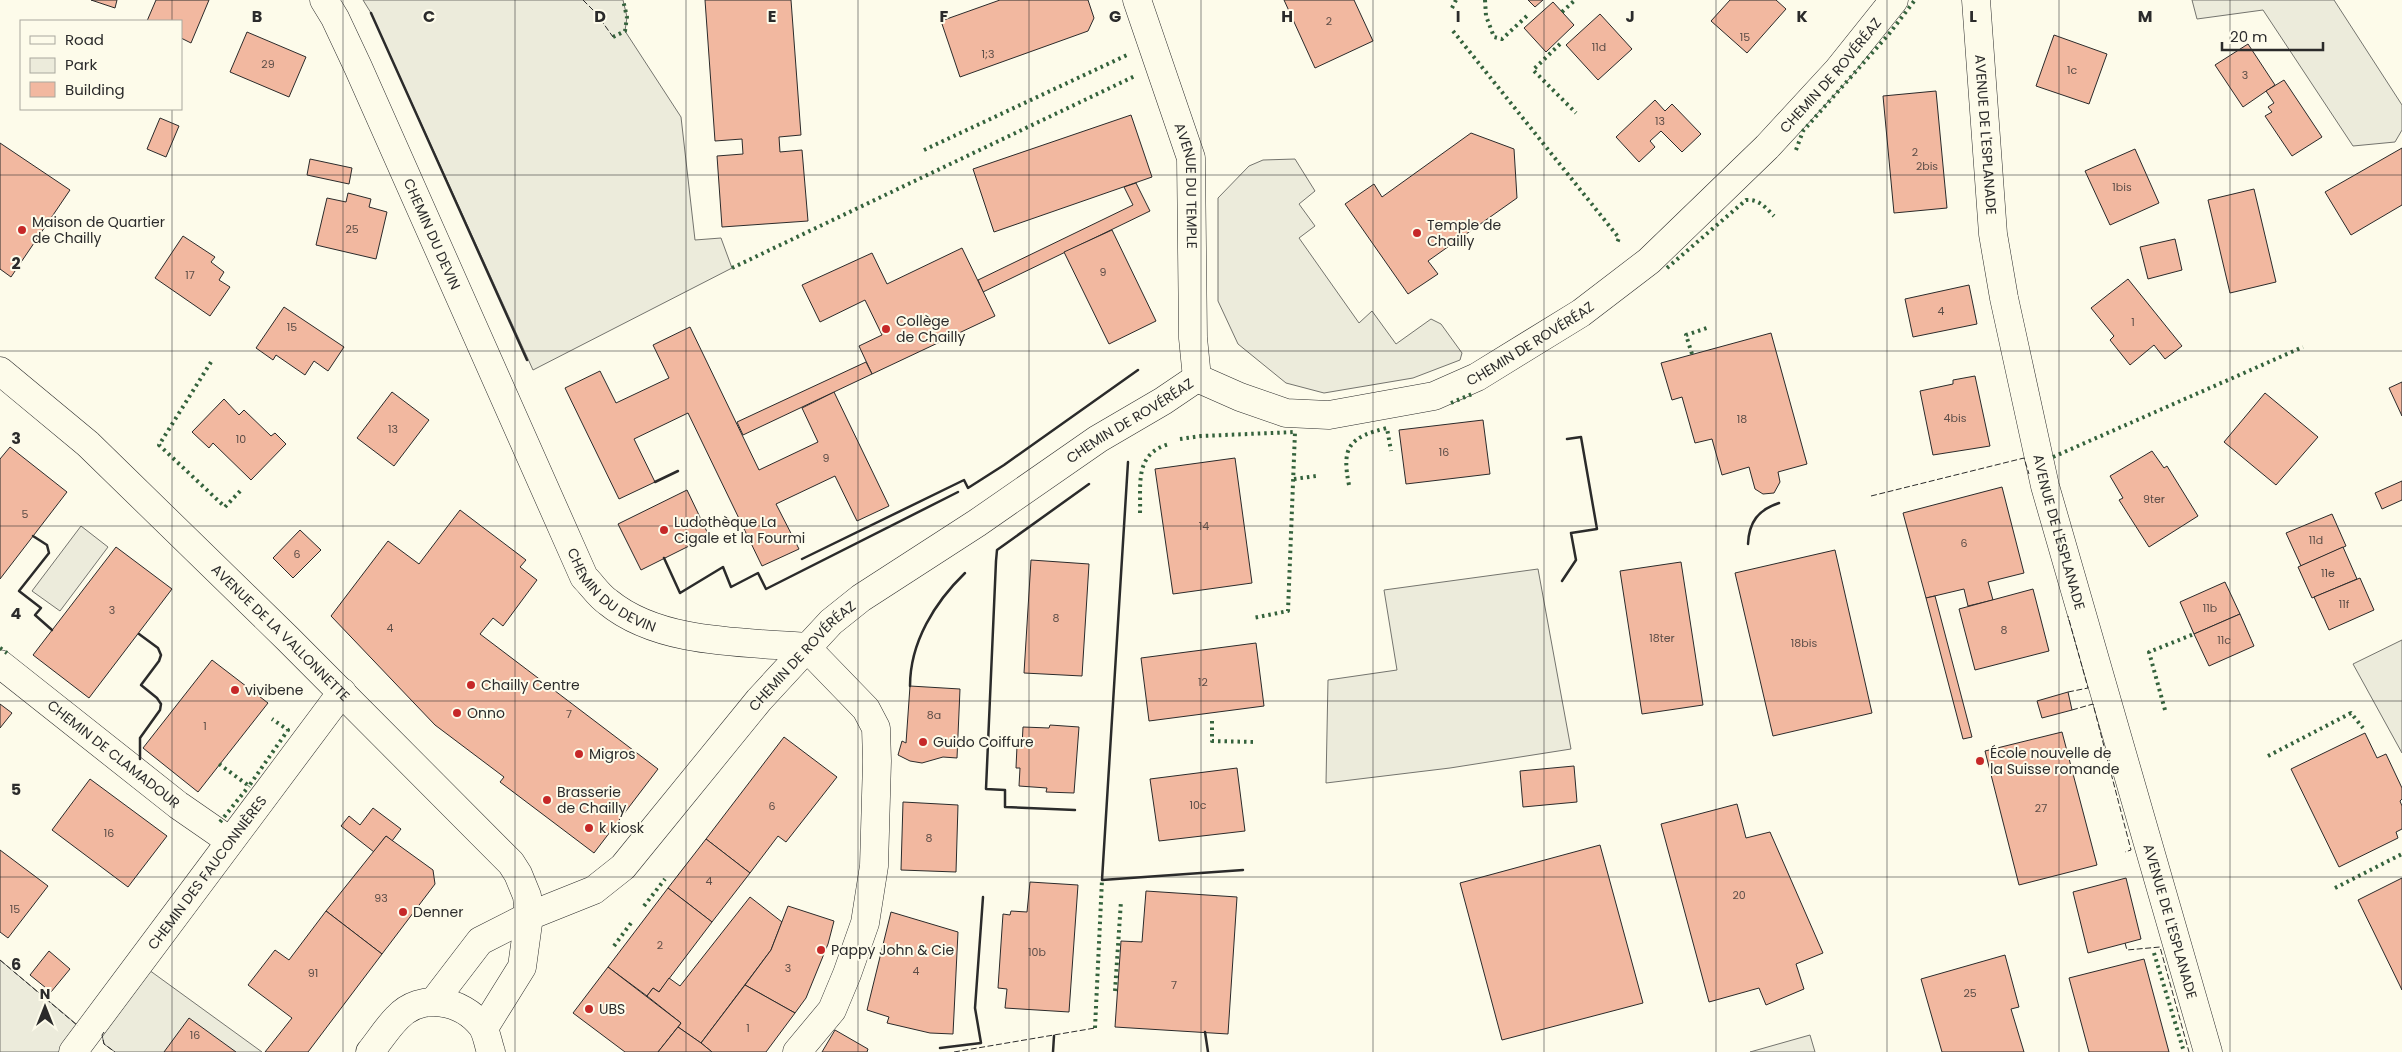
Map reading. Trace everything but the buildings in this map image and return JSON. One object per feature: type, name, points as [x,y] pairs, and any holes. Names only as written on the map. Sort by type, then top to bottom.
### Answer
[{"type":"street","name":"CHEMIN DU DEVIN","points":[[324,0],[335,18],[358,67],[584,577],[607,602],[636,620],[678,634],[806,647]]},
{"type":"street","name":"AVENUE DU TEMPLE","points":[[1137,0],[1191,158],[1193,338],[1197,378]]},
{"type":"street","name":"CHEMIN DE ROVÉRÉAZ","points":[[434,1001],[480,941],[529,916],[594,890],[623,867],[759,700],[831,622],[861,598],[977,522],[1098,439],[1163,401],[1197,378],[1240,397],[1286,413],[1329,415],[1434,396],[1478,377],[1581,313],[1649,261],[1767,147],[1838,70],[1894,0]]},
{"type":"street","name":"AVENUE DE L'ESPLANADE","points":[[1976,0],[1993,234],[2004,298],[2045,486],[2208,1052]]},
{"type":"street","name":"AVENUE DE LA VALLONNETTE","points":[[0,371],[88,444],[342,692],[511,863],[527,896],[529,916]]},
{"type":"street","points":[[798,1052],[832,1010],[848,974],[864,923],[874,866],[877,761],[876,728],[866,709],[806,647]]},
{"type":"street","name":"CHEMIN DE CLAMADOUR","points":[[0,664],[178,805],[230,841]]},
{"type":"street","name":"CHEMIN DES FAUCONNIÈRES","points":[[72,1052],[342,692]]},
{"type":"street","points":[[487,1040],[522,966],[529,916]]},
{"type":"street","points":[[379,1046],[397,1017],[414,1006],[434,1001],[453,1004],[472,1014],[487,1040]]},
{"type":"green space","points":[[363,0],[623,0],[627,17],[625,31],[681,117],[695,240],[721,238],[732,268],[533,370],[371,13]]},
{"type":"green space","points":[[2192,0],[2334,0],[2402,105],[2402,130],[2395,142],[2353,146],[2263,10],[2197,19]]},
{"type":"green space","points":[[1295,159],[1315,191],[1299,204],[1315,226],[1299,238],[1359,323],[1372,311],[1396,344],[1431,319],[1441,324],[1462,353],[1460,360],[1413,378],[1324,393],[1286,383],[1238,344],[1218,301],[1218,198],[1249,166],[1263,160]]},
{"type":"green space","points":[[81,526],[108,547],[60,611],[32,591]]},
{"type":"green space","points":[[1538,569],[1571,749],[1450,768],[1326,783],[1328,680],[1397,670],[1384,590]]},
{"type":"green space","points":[[2402,640],[2402,753],[2353,664]]},
{"type":"green space","points":[[0,960],[81,1028],[63,1052],[0,1052]]},
{"type":"green space","points":[[149,970],[262,1052],[115,1052],[104,1044],[102,1035]]},
{"type":"green space","points":[[1810,1035],[1815,1052],[1750,1052]]},
{"type":"hedge","points":[[613,37],[625,31],[627,17],[623,0]]},
{"type":"hedge","points":[[1452,8],[1456,0]]},
{"type":"hedge","points":[[1485,0],[1486,16],[1494,37],[1502,39],[1529,14]]},
{"type":"hedge","points":[[1562,12],[1575,0]]},
{"type":"hedge","points":[[1796,150],[1803,131],[1889,34],[1915,0]]},
{"type":"hedge","points":[[1453,31],[1619,238],[1617,243]]},
{"type":"hedge","points":[[1560,44],[1533,70],[1576,113]]},
{"type":"hedge","points":[[924,150],[1127,55]]},
{"type":"hedge","points":[[732,268],[1135,76]]},
{"type":"hedge","points":[[1667,268],[1746,200],[1758,202],[1774,216]]},
{"type":"hedge","points":[[1692,354],[1686,335],[1710,327]]},
{"type":"hedge","points":[[2053,457],[2303,347]]},
{"type":"hedge","points":[[211,362],[159,445],[225,507],[242,489]]},
{"type":"hedge","points":[[1451,403],[1472,394]]},
{"type":"hedge","points":[[1349,485],[1346,461],[1351,445],[1357,440],[1364,435],[1387,428],[1391,451]]},
{"type":"hedge","points":[[1180,439],[1201,436],[1295,432],[1288,611],[1253,618]]},
{"type":"hedge","points":[[1140,513],[1140,481],[1145,463],[1150,455],[1169,444]]},
{"type":"hedge","points":[[1294,479],[1316,476]]},
{"type":"hedge","points":[[2165,710],[2149,652],[2194,634]]},
{"type":"hedge","points":[[0,648],[7,653]]},
{"type":"hedge","points":[[2268,756],[2351,713],[2363,728]]},
{"type":"hedge","points":[[219,764],[249,786],[288,730],[272,719]]},
{"type":"hedge","points":[[1212,721],[1212,741],[1256,742]]},
{"type":"hedge","points":[[220,822],[249,786]]},
{"type":"hedge","points":[[2335,888],[2402,854]]},
{"type":"hedge","points":[[644,906],[665,879]]},
{"type":"hedge","points":[[1095,1028],[1102,880]]},
{"type":"hedge","points":[[1115,991],[1121,901]]},
{"type":"hedge","points":[[614,946],[631,923]]},
{"type":"hedge","points":[[2154,953],[2184,1052]]},
{"type":"fence","points":[[583,0],[596,13],[613,37]]},
{"type":"fence","points":[[1871,496],[2024,458],[2029,474]]},
{"type":"fence","points":[[2068,616],[2088,688],[2068,692]]},
{"type":"fence","points":[[2072,710],[2093,704],[2131,850],[2125,852]]},
{"type":"fence","points":[[2125,943],[2127,950],[2160,947],[2189,1052]]},
{"type":"fence","points":[[0,960],[78,1026]]},
{"type":"fence","points":[[954,1052],[1095,1028]]},
{"type":"fence","points":[[104,1032],[102,1035],[104,1044],[115,1052]]},
{"type":"wall","points":[[371,13],[527,360]]},
{"type":"wall","points":[[802,559],[964,480],[968,488],[1004,465],[1138,370]]},
{"type":"wall","points":[[1562,581],[1576,560],[1571,533],[1597,529],[1581,437],[1567,439]]},
{"type":"wall","points":[[1128,462],[1102,880],[1243,870]]},
{"type":"wall","points":[[655,482],[678,471]]},
{"type":"wall","points":[[1075,810],[1005,807],[1005,790],[986,789],[997,550],[1089,484]]},
{"type":"wall","points":[[664,558],[680,593],[723,567],[731,587],[758,573],[766,589],[958,492]]},
{"type":"wall","points":[[1748,544],[1750,529],[1756,518],[1765,509],[1779,503]]},
{"type":"wall","points":[[33,536],[47,545],[49,553],[19,591],[41,608],[35,615],[52,630]]},
{"type":"wall","points":[[910,686],[914,654],[926,624],[934,610],[965,573]]},
{"type":"wall","points":[[139,634],[158,648],[161,655],[159,661],[141,685],[157,698],[161,704],[160,710],[140,738],[140,759]]},
{"type":"wall","points":[[940,1048],[981,1043],[975,1008],[983,897]]},
{"type":"wall","points":[[1205,1032],[1208,1052]]},
{"type":"wall","points":[[1053,1052],[1054,1036]]},
{"type":"place","name":"Maison de Quartier de Chailly","points":[[22,230]]},
{"type":"place","name":"Temple de Chailly","points":[[1417,233]]},
{"type":"place","name":"Collège de Chailly","points":[[886,329]]},
{"type":"place","name":"Ludothèque La Cigale et la Fourmi","points":[[664,530]]},
{"type":"place","name":"Chailly Centre","points":[[471,685]]},
{"type":"place","name":"vivibene","points":[[235,690]]},
{"type":"place","name":"Onno","points":[[457,713]]},
{"type":"place","name":"Guido Coiffure","points":[[923,742]]},
{"type":"place","name":"Migros","points":[[579,754]]},
{"type":"place","name":"École nouvelle de la Suisse romande","points":[[1980,761]]},
{"type":"place","name":"Brasserie de Chailly","points":[[547,800]]},
{"type":"place","name":"k kiosk","points":[[589,828]]},
{"type":"place","name":"Denner","points":[[403,912]]},
{"type":"place","name":"Pappy John & Cie","points":[[821,950]]},
{"type":"place","name":"UBS","points":[[589,1009]]}]
